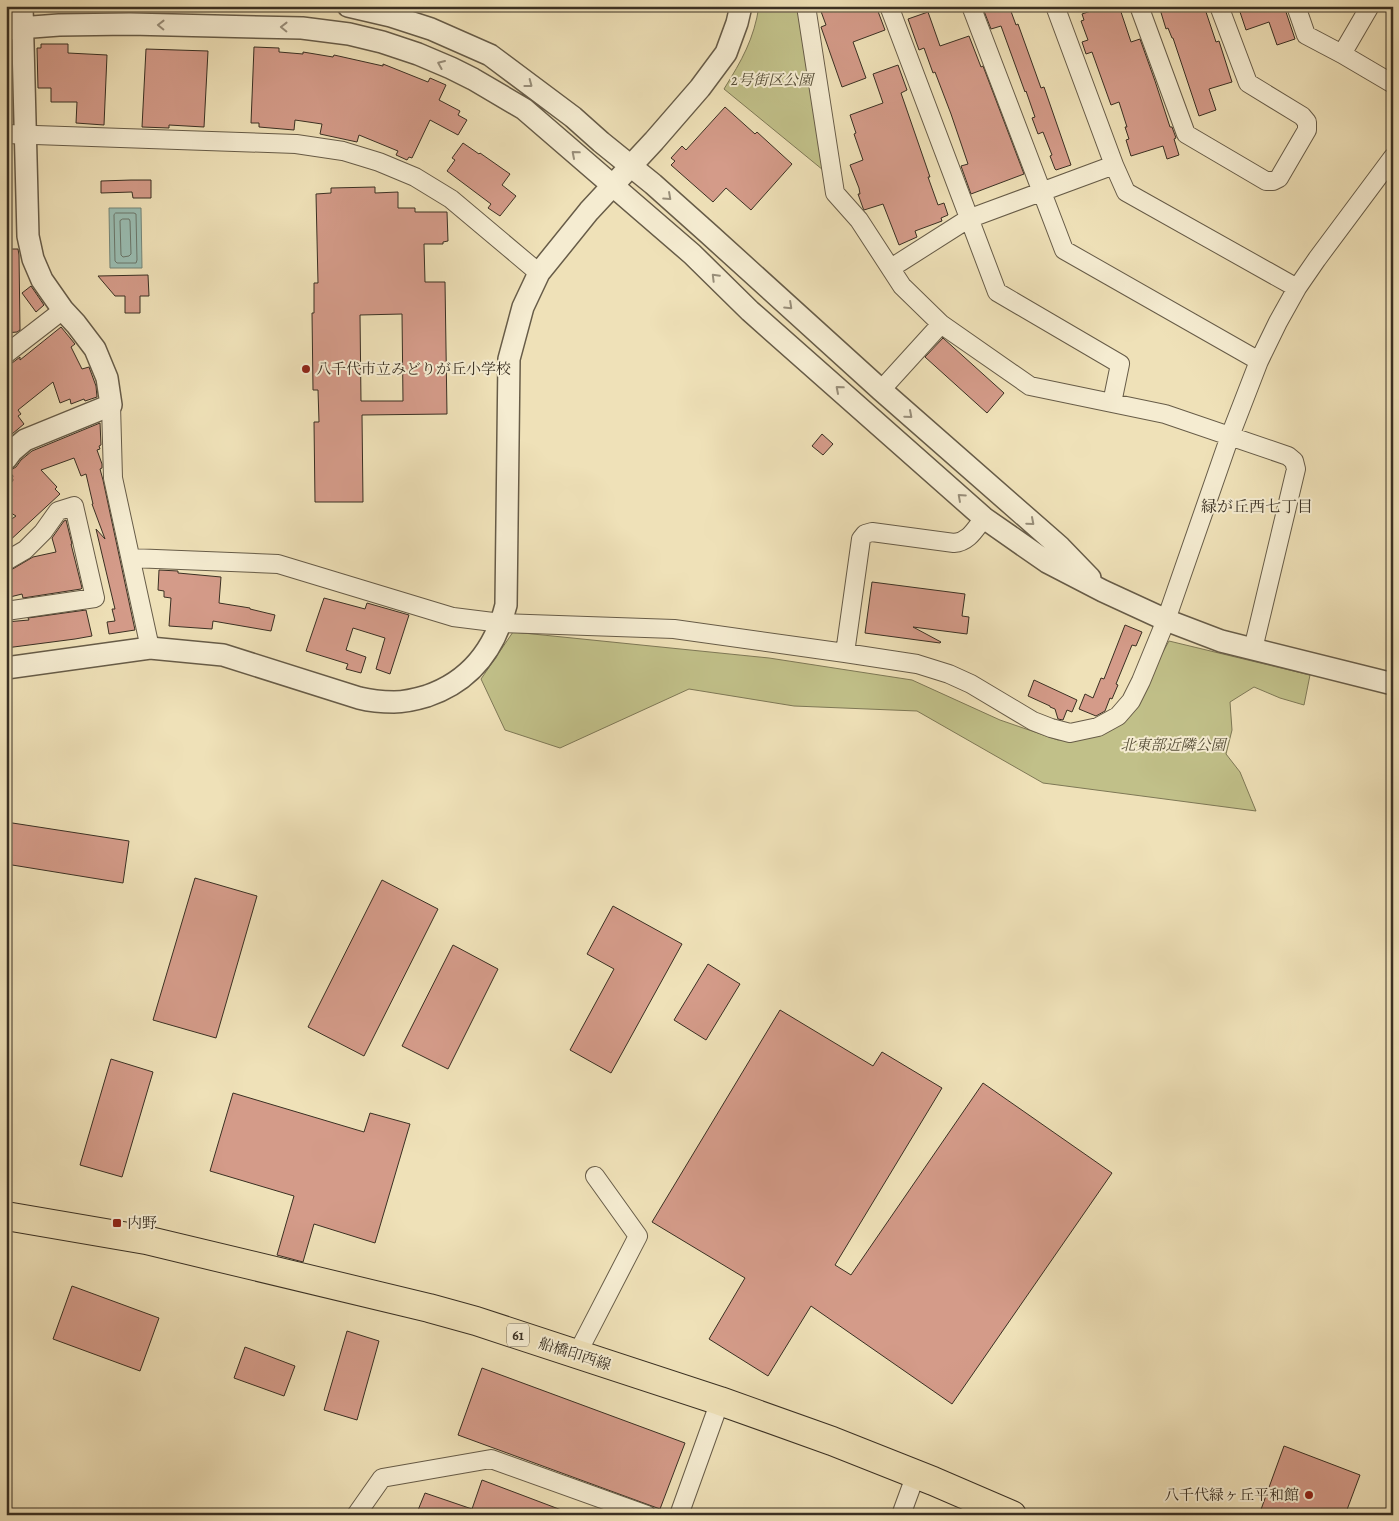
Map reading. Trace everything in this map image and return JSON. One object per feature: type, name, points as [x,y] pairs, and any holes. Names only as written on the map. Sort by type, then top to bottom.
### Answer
[{"type":"main road","name":"船橋印西線","points":[[6,1216],[146,1240],[420,1306],[476,1322],[720,1401],[832,1441],[1012,1515]]},
{"type":"street","points":[[22,6],[15,29],[16,134],[32,259],[42,280],[63,310],[95,349],[107,378],[111,404],[113,478],[150,648]]},
{"type":"street","points":[[351,6],[431,29],[490,55],[573,117],[653,184],[881,390],[1060,547],[1103,591]]},
{"type":"street","points":[[6,668],[150,648],[223,656],[360,698],[395,703],[418,699],[439,692],[457,682],[477,664],[490,647],[501,623],[506,605],[509,359],[523,307],[539,274],[588,211],[700,88],[726,53],[741,6]]},
{"type":"street","points":[[806,6],[835,193],[860,220],[902,286],[941,324],[1030,386],[1166,414],[1288,456],[1294,461],[1296,469],[1253,649]]},
{"type":"street","points":[[889,6],[997,292],[1120,364],[1112,403]]},
{"type":"street","points":[[971,6],[1064,250],[1259,361]]},
{"type":"street","points":[[1055,6],[1114,165],[1126,192],[1297,288]]},
{"type":"street","points":[[1138,6],[1186,134],[1266,181],[1273,181],[1279,178],[1307,130],[1307,122],[1302,116],[1248,82],[1219,6]]},
{"type":"street","points":[[1296,6],[1306,35],[1393,84]]},
{"type":"street","points":[[1342,54],[1370,6]]},
{"type":"street","points":[[15,29],[130,24],[302,28],[349,34],[382,42],[451,68],[474,79],[524,109],[692,254],[750,311],[984,518],[1047,562],[1103,591],[1166,620],[1221,641],[1393,684]]},
{"type":"street","points":[[16,134],[296,144],[342,151],[379,162],[415,177],[451,199],[539,274]]},
{"type":"street","points":[[131,558],[278,564],[453,617],[501,623],[674,629],[917,664],[949,674],[971,684],[1033,721],[1051,728],[1070,733],[1098,728],[1118,716],[1131,701],[1166,620],[1230,436],[1259,361],[1278,322],[1316,259],[1393,157]]},
{"type":"street","points":[[891,268],[968,219],[1114,165]]},
{"type":"street","points":[[6,354],[63,310]]},
{"type":"street","points":[[881,390],[941,324]]},
{"type":"street","points":[[6,459],[25,440],[111,404]]},
{"type":"street","points":[[6,561],[25,550],[43,532],[58,511],[74,506],[95,598],[6,610]]},
{"type":"street","points":[[845,653],[861,539],[865,534],[872,532],[961,543],[968,539],[984,518]]},
{"type":"street","points":[[576,1354],[638,1236],[595,1176]]},
{"type":"street","points":[[679,1515],[720,1401]]},
{"type":"street","points":[[356,1515],[382,1478],[491,1459],[647,1515]]},
{"type":"street","points":[[901,1515],[916,1474]]},
{"type":"green space","name":"2号街区公園","points":[[759,6],[798,6],[823,170],[724,89],[746,49],[754,29]]},
{"type":"green space","name":"北東部近隣公園","points":[[513,632],[769,658],[912,680],[1000,720],[1058,740],[1087,736],[1133,706],[1169,641],[1310,675],[1304,705],[1280,698],[1254,687],[1230,702],[1232,730],[1226,754],[1240,772],[1256,811],[1043,783],[917,711],[794,706],[689,689],[560,748],[505,730],[481,679]]},
{"type":"water","points":[[109,208],[141,208],[142,268],[110,268]]},
{"type":"building","points":[[819,6],[876,6],[885,30],[853,42],[866,78],[842,87],[821,27],[826,25]]},
{"type":"building","points":[[982,6],[1009,6],[1016,25],[1018,24],[1041,88],[1044,87],[1071,165],[1055,169],[1043,132],[1038,134],[1032,118],[1035,117],[1001,26],[991,29]]},
{"type":"building","points":[[1119,6],[1131,42],[1140,39],[1170,127],[1172,127],[1176,138],[1174,139],[1179,155],[1167,159],[1163,146],[1131,156],[1126,140],[1129,139],[1125,127],[1127,127],[1119,102],[1111,105],[1092,52],[1086,54],[1082,42],[1088,40],[1081,21],[1084,20],[1082,14]]},
{"type":"building","points":[[1159,6],[1204,6],[1216,42],[1219,41],[1232,82],[1209,89],[1216,110],[1199,116],[1173,38],[1168,28],[1166,29]]},
{"type":"building","points":[[1238,6],[1284,6],[1295,39],[1277,45],[1269,22],[1246,30]]},
{"type":"building","points":[[928,12],[940,46],[969,36],[981,67],[983,66],[1024,174],[971,194],[961,166],[968,164],[951,114],[924,48],[919,50],[908,19]]},
{"type":"building","points":[[41,44],[68,44],[68,53],[107,55],[104,125],[76,123],[77,102],[51,102],[51,88],[38,88],[37,48],[41,48]]},
{"type":"building","points":[[254,47],[279,48],[279,52],[303,54],[303,52],[333,57],[334,55],[383,66],[383,64],[428,82],[430,78],[446,85],[439,100],[460,111],[458,115],[467,120],[458,135],[430,120],[412,158],[409,157],[407,160],[396,155],[398,151],[359,135],[357,142],[320,134],[322,124],[295,120],[294,130],[259,127],[259,123],[251,123]]},
{"type":"building","points":[[146,49],[208,51],[204,127],[169,125],[169,128],[142,127]]},
{"type":"building","points":[[898,65],[907,90],[901,93],[930,177],[928,177],[938,205],[944,203],[948,215],[941,218],[942,221],[915,231],[917,237],[899,245],[883,204],[864,210],[858,194],[860,194],[859,188],[850,165],[863,160],[850,115],[883,103],[873,74]]},
{"type":"building","points":[[725,107],[755,134],[757,132],[792,164],[751,210],[726,188],[713,202],[671,165],[675,161],[671,158],[682,146],[686,150]]},
{"type":"building","points":[[463,143],[510,174],[502,185],[516,196],[500,216],[488,208],[491,204],[447,171],[455,160],[452,158]]},
{"type":"building","points":[[151,180],[151,198],[133,198],[132,192],[101,193],[101,181]]},
{"type":"building","points":[[375,187],[375,193],[398,192],[398,208],[415,208],[415,212],[447,212],[448,241],[443,242],[443,244],[424,244],[425,282],[445,282],[447,414],[362,415],[363,502],[315,502],[314,422],[319,422],[318,390],[313,390],[312,313],[314,313],[314,283],[318,283],[316,194],[331,193],[331,188]],"holes":[[[402,314],[403,401],[361,401],[360,315]]]},
{"type":"building","points":[[6,249],[18,249],[20,330],[6,333]]},
{"type":"building","points":[[148,275],[149,296],[140,296],[140,313],[125,313],[125,296],[115,296],[98,276]]},
{"type":"building","points":[[31,286],[44,305],[36,312],[22,293]]},
{"type":"building","points":[[61,327],[75,344],[71,347],[82,369],[89,367],[96,386],[97,397],[71,404],[70,399],[60,403],[53,382],[18,410],[21,414],[18,416],[24,424],[6,439],[6,365],[20,357],[20,360]]},
{"type":"building","points":[[943,338],[1004,393],[987,413],[925,357]]},
{"type":"building","points":[[100,423],[101,445],[99,446],[100,449],[97,450],[102,464],[100,469],[135,630],[109,634],[107,622],[115,621],[112,609],[115,609],[96,529],[105,539],[92,504],[86,474],[81,476],[74,458],[41,470],[57,487],[55,489],[60,494],[6,544],[6,523],[16,516],[6,510],[6,492],[13,480],[13,476],[9,471],[16,467],[32,451]]},
{"type":"building","points":[[822,434],[833,444],[823,455],[812,446]]},
{"type":"building","points":[[66,520],[82,588],[23,598],[22,594],[6,598],[6,572],[33,557],[56,552],[52,538]]},
{"type":"building","points":[[159,570],[221,577],[219,603],[250,608],[275,615],[271,631],[213,621],[212,629],[169,626],[171,598],[164,597],[164,591],[158,590]]},
{"type":"building","points":[[872,582],[965,594],[962,616],[969,617],[967,634],[913,627],[940,643],[865,633]]},
{"type":"building","points":[[324,598],[365,609],[367,603],[409,615],[390,674],[376,669],[385,638],[353,628],[346,650],[366,657],[361,673],[346,669],[348,664],[306,651]]},
{"type":"building","points":[[86,610],[92,636],[6,648],[6,622]]},
{"type":"building","points":[[1125,625],[1142,632],[1136,646],[1132,645],[1112,699],[1110,698],[1105,711],[1096,716],[1079,709],[1085,694],[1093,698],[1101,678],[1104,679]]},
{"type":"building","points":[[1034,680],[1077,700],[1072,712],[1067,710],[1063,720],[1058,719],[1055,709],[1028,696]]},
{"type":"building","points":[[6,822],[129,841],[123,883],[6,864]]},
{"type":"building","points":[[195,878],[257,896],[216,1038],[153,1020]]},
{"type":"building","points":[[382,880],[438,909],[364,1056],[308,1027]]},
{"type":"building","points":[[613,906],[682,944],[611,1073],[570,1050],[614,969],[587,954]]},
{"type":"building","points":[[453,945],[498,969],[448,1069],[402,1046]]},
{"type":"building","points":[[708,964],[740,984],[706,1040],[674,1020]]},
{"type":"building","points":[[780,1010],[873,1066],[882,1052],[942,1088],[835,1265],[851,1275],[983,1083],[1112,1173],[952,1404],[811,1306],[768,1376],[709,1339],[745,1278],[652,1222]]},
{"type":"building","points":[[111,1059],[153,1072],[122,1177],[80,1165]]},
{"type":"building","points":[[233,1093],[364,1132],[370,1113],[410,1124],[375,1243],[314,1224],[303,1262],[277,1255],[294,1196],[210,1171]]},
{"type":"building","points":[[72,1286],[159,1318],[140,1371],[53,1339]]},
{"type":"building","points":[[347,1331],[379,1341],[357,1420],[324,1410]]},
{"type":"building","points":[[245,1347],[295,1366],[284,1396],[234,1378]]},
{"type":"building","points":[[482,1368],[685,1443],[660,1509],[458,1435]]},
{"type":"building","name":"八千代緑ヶ丘平和館","points":[[1284,1446],[1360,1475],[1345,1515],[1259,1515]]},
{"type":"building","points":[[482,1480],[572,1515],[416,1515],[425,1493],[472,1509]]},
{"type":"place","name":"八千代市立みどりが丘小学校","points":[[306,369]]},
{"type":"place","name":"内野","points":[[117,1223]]},
{"type":"place","name":"八千代緑ヶ丘平和館","points":[[1309,1495]]},
{"type":"district","name":"緑が丘西七丁目","points":[[1257,507]]}]
